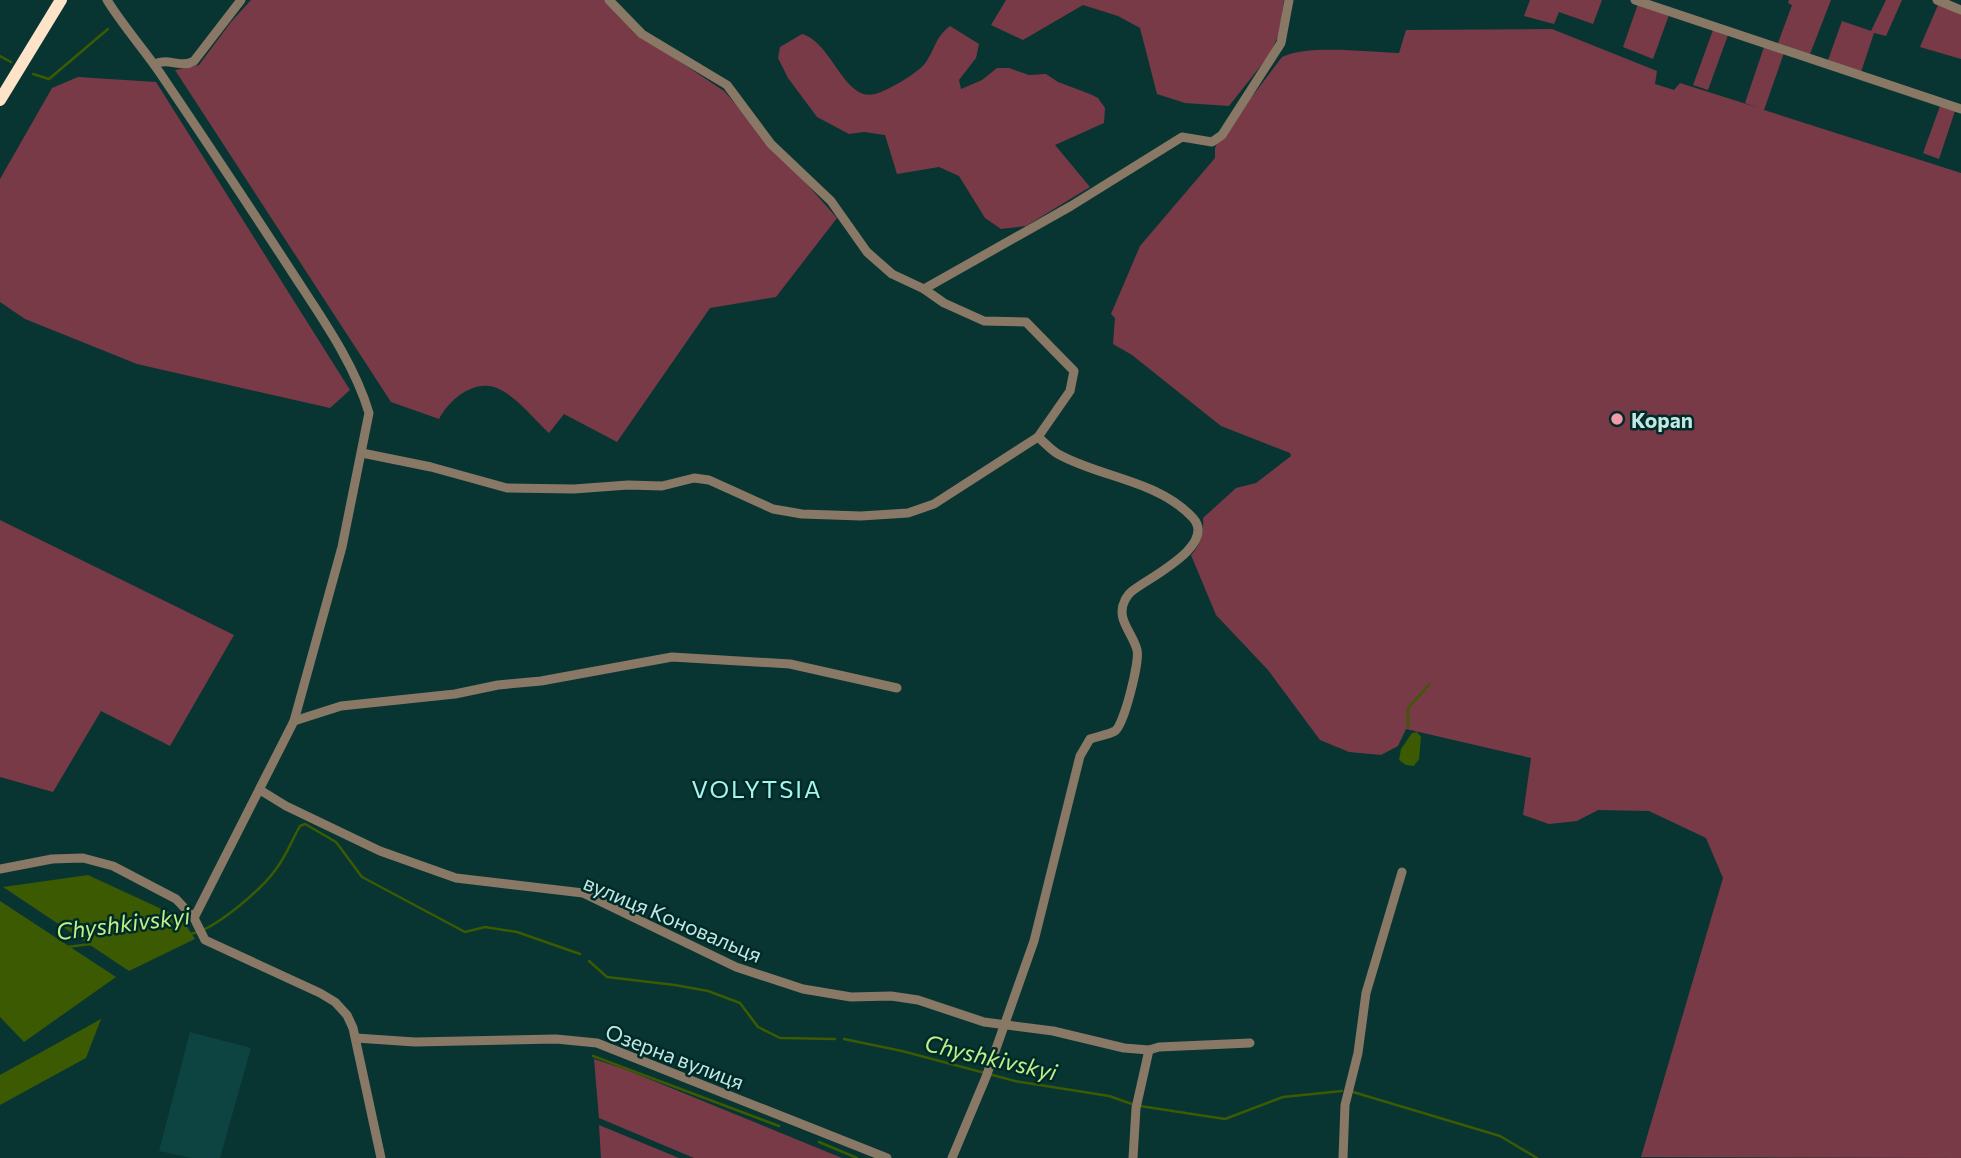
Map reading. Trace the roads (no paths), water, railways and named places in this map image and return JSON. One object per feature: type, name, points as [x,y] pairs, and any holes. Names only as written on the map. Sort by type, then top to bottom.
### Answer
[{"type":"highway","points":[[0,100],[61,0]]},
{"type":"street","points":[[107,0],[202,134],[335,341],[363,395],[369,414],[342,547],[294,721],[195,920]]},
{"type":"street","points":[[154,64],[163,60],[183,64],[194,61],[241,0]]},
{"type":"street","points":[[362,453],[431,467],[507,488],[662,486],[694,478],[709,480],[773,509],[802,514],[861,516],[908,513],[922,509],[982,474],[1038,437],[1070,391],[1074,370],[1026,322],[984,321],[944,303],[924,289],[892,274],[867,252],[831,201],[771,144],[727,85],[642,34],[610,0]]},
{"type":"street","points":[[924,289],[1071,206],[1182,137],[1212,142],[1222,135],[1281,43],[1289,0]]},
{"type":"street","points":[[1635,0],[1961,109]]},
{"type":"street","points":[[1937,0],[1961,10]]},
{"type":"street","points":[[952,1158],[987,1074],[1034,942],[1080,756],[1090,739],[1118,729],[1135,674],[1138,663],[1137,648],[1123,621],[1122,606],[1129,593],[1187,552],[1197,531],[1193,518],[1166,498],[1132,482],[1057,454],[1038,437]]},
{"type":"street","points":[[294,721],[341,706],[454,694],[672,657],[790,664],[897,688]]},
{"type":"street","name":"вулиця Коновальця","points":[[260,790],[286,806],[380,851],[456,878],[583,894],[736,967],[803,989],[850,997],[891,996],[918,1000],[984,1022],[1053,1031],[1124,1048],[1149,1050],[1159,1047],[1250,1043]]},
{"type":"street","points":[[0,869],[52,859],[83,858],[113,866],[176,899],[195,920],[204,937],[335,1002],[347,1015],[356,1038],[381,1158]]},
{"type":"street","points":[[1343,1158],[1345,1105],[1358,1053],[1366,993],[1402,872]]},
{"type":"street","name":"Озерна вулиця","points":[[356,1038],[415,1042],[556,1039],[597,1043],[887,1158]]},
{"type":"street","points":[[1133,1158],[1136,1108],[1149,1050]]},
{"type":"water","points":[[1417,732],[1421,737],[1419,759],[1414,766],[1406,765],[1399,760],[1401,749],[1412,733]]},
{"type":"water","points":[[88,875],[181,918],[195,939],[129,971],[3,887]]},
{"type":"water","points":[[0,901],[116,977],[24,1042],[0,1017]]},
{"type":"water","points":[[101,1019],[86,1058],[0,1105],[0,1075]]},
{"type":"waterway","points":[[33,74],[49,79],[108,29]]},
{"type":"waterway","points":[[0,56],[11,62]]},
{"type":"waterway","points":[[1408,727],[1408,708],[1429,685]]},
{"type":"waterway","name":"Chyshkivskyi","points":[[189,934],[211,926],[260,887],[280,864],[300,826],[305,824],[336,842],[362,877],[465,932],[485,927],[517,932],[580,954]]},
{"type":"waterway","name":"Chyshkivskyi","points":[[67,947],[91,944]]},
{"type":"waterway","name":"Chyshkivskyi","points":[[589,961],[607,977],[708,991],[740,1003],[758,1027],[780,1038],[835,1039]]},
{"type":"waterway","name":"Chyshkivskyi","points":[[844,1039],[902,1051],[1015,1081],[1109,1096],[1132,1104]]},
{"type":"waterway","points":[[593,1056],[779,1126]]},
{"type":"waterway","name":"Chyshkivskyi","points":[[1140,1106],[1225,1119],[1283,1097],[1342,1091]]},
{"type":"waterway","name":"Chyshkivskyi","points":[[1353,1092],[1500,1136],[1537,1158]]},
{"type":"waterway","points":[[819,1142],[857,1158]]},
{"type":"place","name":"Kopan","points":[[1617,419]]},
{"type":"district","name":"VOLYTSIA","points":[[757,788]]}]
